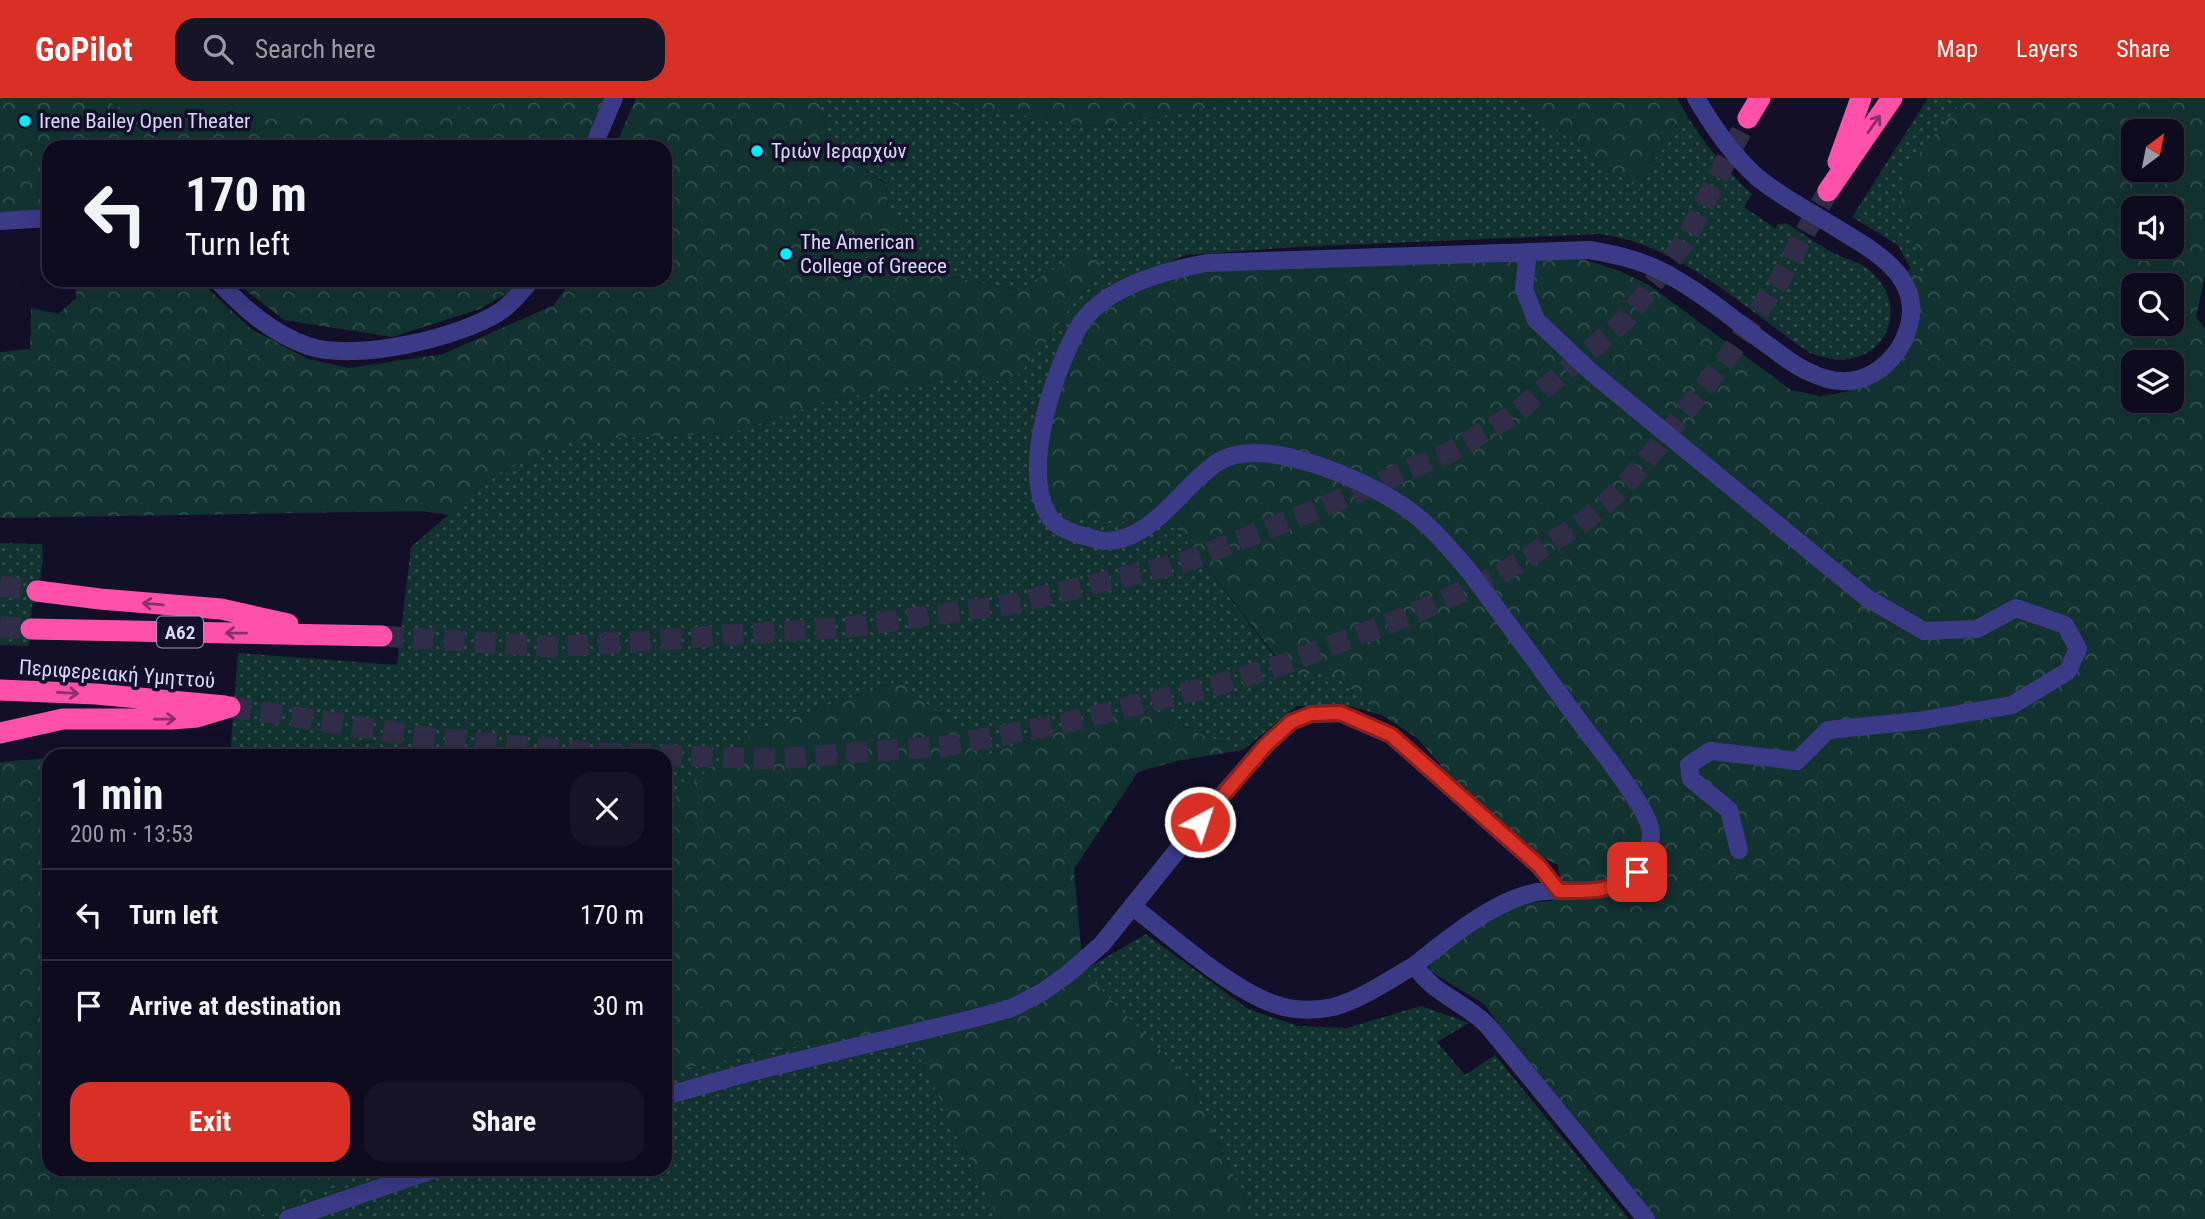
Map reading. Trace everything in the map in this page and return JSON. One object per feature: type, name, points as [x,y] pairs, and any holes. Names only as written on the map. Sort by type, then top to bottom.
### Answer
[{"type":"highway","points":[[1861,98],[1828,191],[1892,98]]},
{"type":"highway","points":[[37,591],[221,609],[329,634]]},
{"type":"highway","name":"Περιφερειακή Υμηττού","points":[[31,629],[382,636]]},
{"type":"highway","name":"Περιφερειακή Υμηττού","points":[[0,690],[96,694],[230,707],[197,717],[172,719],[63,719],[0,733]]},
{"type":"street","points":[[596,140],[614,98]]},
{"type":"street","points":[[1132,906],[1223,975],[1260,998],[1288,1008],[1312,1010],[1344,1003],[1415,965],[1458,930],[1485,914],[1536,892],[1600,891],[1624,883],[1637,872],[1648,852],[1651,830],[1643,812],[1616,770],[1469,571],[1446,544],[1410,511],[1362,483],[1321,467],[1270,453],[1241,453],[1220,461],[1198,478],[1152,524],[1133,536],[1104,541],[1075,534],[1052,521],[1039,487],[1040,448],[1046,410],[1057,370],[1078,328],[1092,311],[1122,289],[1171,270],[1207,264],[1589,250],[1654,267],[1689,286],[1792,363],[1824,378],[1849,381],[1869,376],[1881,369],[1903,342],[1911,319],[1910,297],[1899,274],[1876,251],[1785,197],[1759,178],[1730,149],[1696,98]]},
{"type":"street","points":[[0,220],[42,218]]},
{"type":"street","points":[[1528,252],[1524,289],[1536,320],[1591,372],[1867,598],[1924,631],[1977,629],[2016,608],[2065,625],[2078,649],[2068,671],[2011,705],[1917,721],[1829,730],[1797,761],[1710,751],[1689,765],[1691,779],[1729,810],[1739,850]]},
{"type":"street","points":[[224,287],[246,310],[285,336],[316,348],[343,352],[415,342],[471,326],[500,311],[525,287]]},
{"type":"street","points":[[672,1094],[1012,1008],[1044,991],[1102,944],[1265,746],[1291,722],[1311,714],[1340,713],[1391,735],[1539,866],[1559,891]]},
{"type":"street","points":[[1415,965],[1429,984],[1472,1012],[1495,1034],[1646,1219]]},
{"type":"street","points":[[288,1219],[415,1176]]},
{"type":"green space","points":[[0,98],[606,98],[588,140],[42,140],[42,211],[0,212]]},
{"type":"green space","points":[[102,98],[524,98],[488,106],[199,123],[149,118]]},
{"type":"green space","points":[[636,98],[817,98],[832,147],[886,184],[888,211],[936,274],[1019,290],[1086,250],[1101,264],[1046,342],[1013,382],[950,379],[826,401],[731,433],[571,440],[495,475],[449,515],[421,511],[0,518],[0,352],[30,349],[31,308],[58,314],[76,298],[75,287],[206,287],[251,329],[308,359],[349,368],[443,354],[554,305],[566,287],[672,287],[672,140],[618,140]]},
{"type":"green space","points":[[817,98],[944,98],[959,106],[1102,127],[1221,105],[1231,98],[1514,98],[1632,185],[1689,119],[1718,158],[1752,194],[1744,207],[1775,228],[1778,224],[1786,223],[1826,249],[1873,273],[1886,291],[1890,304],[1888,329],[1873,349],[1861,356],[1837,359],[1810,353],[1685,265],[1630,240],[1600,234],[1295,247],[1186,255],[1128,280],[1070,516],[1177,528],[1281,665],[1332,673],[1382,715],[1349,706],[1297,706],[1243,750],[1198,733],[1151,709],[1106,713],[990,754],[898,681],[759,729],[672,800],[672,749],[230,749],[238,653],[397,665],[411,547],[495,475],[571,440],[731,433],[826,401],[950,379],[1013,381],[1046,342],[1086,250],[1020,290],[936,274],[888,211],[886,183],[832,147]]},
{"type":"green space","points":[[944,98],[1231,98],[1221,105],[1102,127],[958,106]]},
{"type":"green space","points":[[1514,98],[1677,98],[1689,119],[1632,185]]},
{"type":"green space","points":[[1928,98],[1997,98],[1963,100],[1929,272],[1907,279],[1904,272],[1911,270],[1898,245],[1852,217]]},
{"type":"green space","points":[[2205,98],[2205,276],[2196,317],[2205,329],[2205,1219],[1655,1219],[1555,1101],[1484,1004],[1430,971],[1429,953],[1520,903],[1551,901],[1562,896],[1558,865],[1517,844],[1465,804],[1439,763],[1417,738],[1382,715],[1332,673],[1290,675],[1177,528],[1070,516],[1034,498],[1033,440],[1082,312],[1176,274],[1314,266],[1576,257],[1620,271],[1649,285],[1791,390],[1820,396],[1845,392],[1865,383],[1904,333],[1907,279],[1929,272],[1918,263],[1916,244],[1900,209],[1906,170],[1963,100]]},
{"type":"green space","points":[[242,287],[516,287],[480,309],[392,337],[284,320]]},
{"type":"green space","points":[[0,543],[42,544],[43,560],[37,603],[32,603],[29,646],[0,645]]},
{"type":"green space","points":[[898,681],[990,754],[1106,713],[1151,709],[1198,733],[1243,750],[1177,761],[1138,772],[1074,869],[1083,971],[1188,1078],[1248,1206],[1248,1219],[1002,1219],[995,1212],[913,1044],[839,1038],[672,1071],[672,800],[759,729]]},
{"type":"green space","points":[[42,759],[42,1176],[354,1176],[252,1219],[0,1219],[0,762]]},
{"type":"green space","points":[[1146,934],[1248,1009],[1298,1026],[1347,1028],[1421,1006],[1469,1023],[1437,1042],[1465,1075],[1495,1055],[1629,1219],[1248,1219],[1248,1206],[1188,1078],[1083,971]]},
{"type":"green space","points":[[839,1038],[913,1044],[995,1212],[1002,1219],[252,1219],[354,1176],[672,1176],[672,1071]]},
{"type":"tunnel","points":[[382,636],[552,647],[849,627],[1012,604],[1185,562],[1450,452],[1512,416],[1625,320],[1684,243],[1748,118]]},
{"type":"tunnel","points":[[672,755],[777,759],[946,746],[1065,723],[1217,685],[1281,665],[1408,616],[1500,574],[1579,525],[1636,473],[1727,358],[1779,281],[1828,191]]},
{"type":"tunnel","points":[[0,586],[37,591]]},
{"type":"tunnel","points":[[0,627],[31,629]]},
{"type":"tunnel","points":[[230,707],[424,737],[554,749]]},
{"type":"place","name":"Irene Bailey Open Theater","points":[[25,121]]},
{"type":"place","name":"Τριών Ιεραρχών","points":[[757,151]]},
{"type":"place","name":"The American College of Greece","points":[[786,254]]},
{"type":"route","points":[[1200,822],[1265,746],[1291,722],[1311,714],[1340,713],[1391,735],[1539,866],[1559,891],[1600,891],[1624,883],[1637,872]]}]
